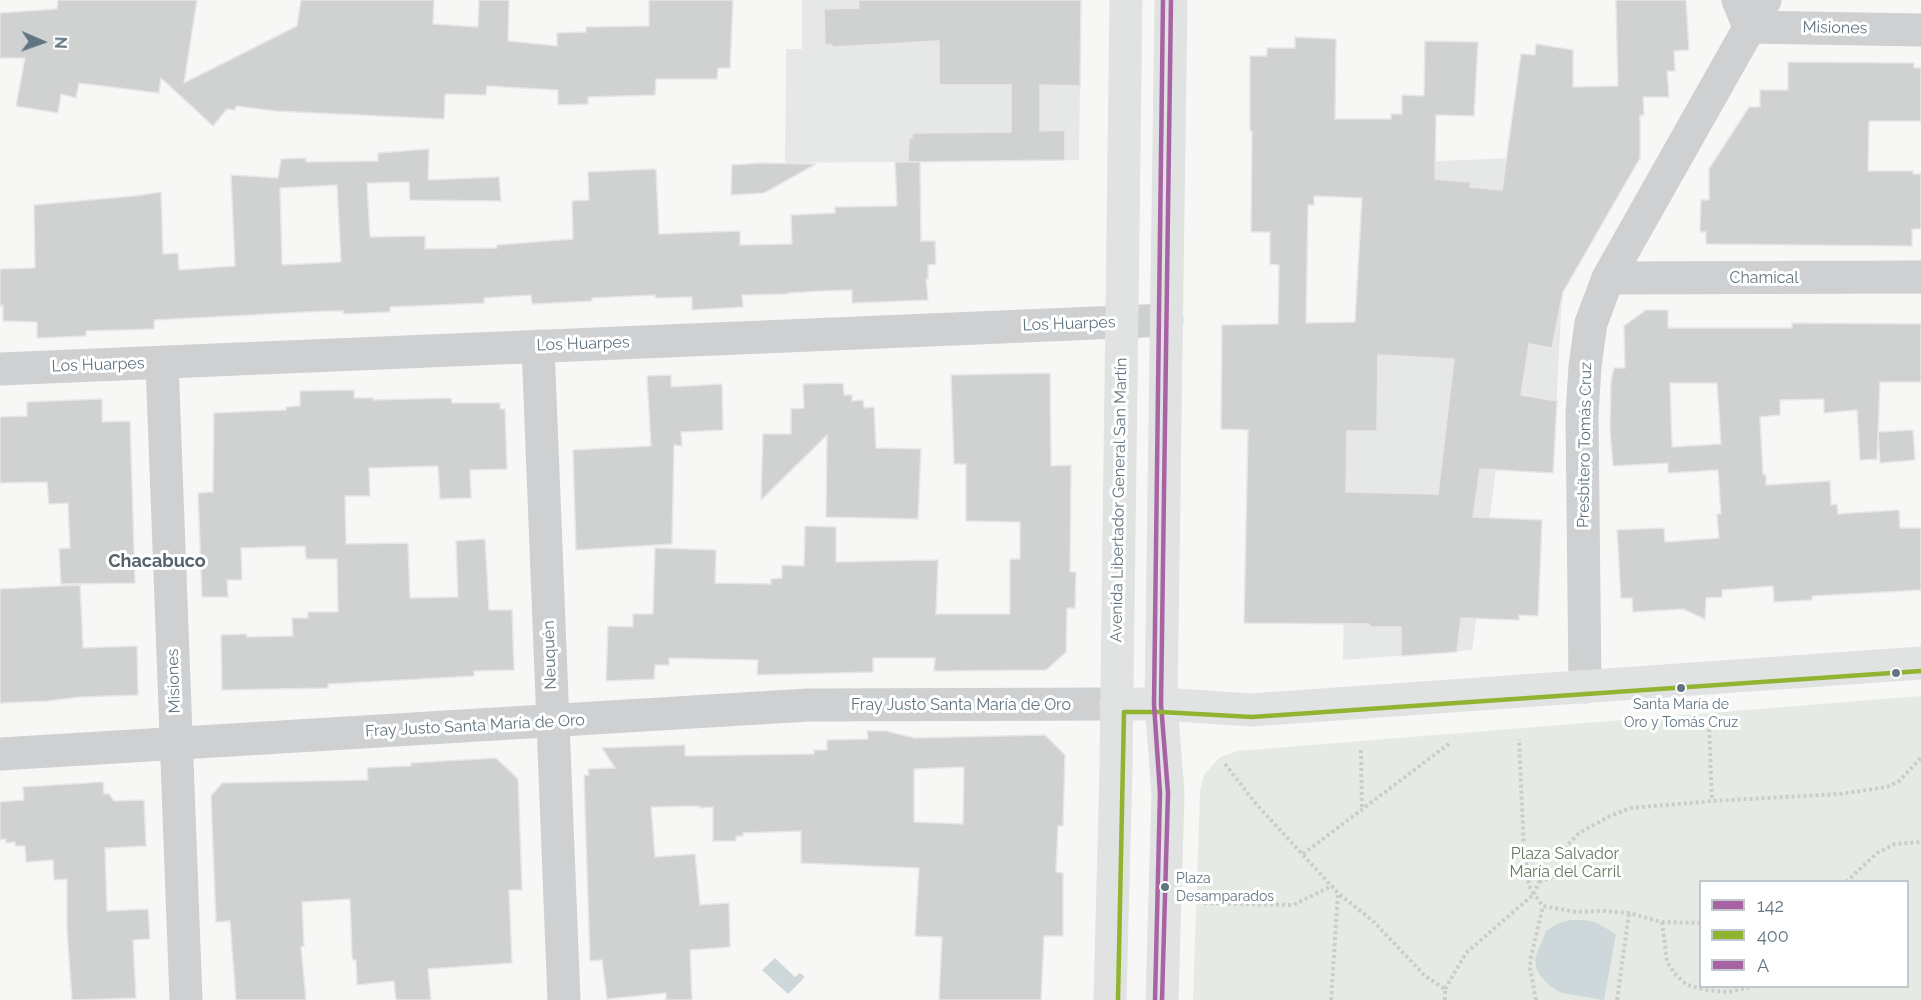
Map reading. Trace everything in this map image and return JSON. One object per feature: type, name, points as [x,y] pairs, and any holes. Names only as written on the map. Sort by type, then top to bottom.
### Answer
[{"type":"main road","name":"Avenida Libertador General San Martín","points":[[1110,1000],[1116,769],[1126,0]]},
{"type":"main road","points":[[1162,1000],[1168,793],[1161,704],[1171,0]]},
{"type":"main road","name":"Fray Justo Santa María de Oro","points":[[1116,704],[1161,704],[1251,710],[1921,663]]},
{"type":"street","name":"Misiones","points":[[1751,9],[1921,30]]},
{"type":"street","name":"Presbítero Tomás Cruz","points":[[1585,687],[1582,415],[1584,376],[1591,323],[1608,278],[1751,9]]},
{"type":"street","name":"Chamical","points":[[1608,278],[1921,277]]},
{"type":"street","name":"Los Huarpes","points":[[0,369],[1167,320]]},
{"type":"street","name":"Neuquén","points":[[537,346],[564,1000]]},
{"type":"street","name":"Misiones","points":[[162,362],[186,1000]]},
{"type":"street","name":"Fray Justo Santa María de Oro","points":[[0,754],[808,705],[1116,704]]},
{"type":"path","points":[[1709,723],[1712,801]]},
{"type":"path","points":[[1519,739],[1524,850],[1529,886],[1543,906],[1576,912],[1629,913],[1662,922],[1699,923]]},
{"type":"path","points":[[1303,854],[1450,743]]},
{"type":"path","points":[[1361,750],[1362,810]]},
{"type":"path","points":[[1556,857],[1579,833],[1610,816],[1631,808],[1840,794],[1887,787],[1899,781],[1921,759]]},
{"type":"path","points":[[1225,764],[1257,805],[1338,893],[1373,921],[1425,975],[1445,989]]},
{"type":"path","points":[[1848,880],[1877,853],[1895,844],[1921,842]]},
{"type":"path","points":[[1445,1000],[1445,989],[1466,953],[1534,894],[1539,882],[1539,866],[1551,853],[1562,864],[1552,877],[1539,882]]},
{"type":"path","points":[[1204,903],[1293,905],[1332,886]]},
{"type":"path","points":[[1331,1000],[1338,893]]},
{"type":"path","points":[[1536,1000],[1530,968],[1543,906]]},
{"type":"path","points":[[1617,1000],[1629,913]]},
{"type":"path","points":[[1662,922],[1667,962],[1687,986],[1728,992],[1750,988]]},
{"type":"shaded area","points":[[802,0],[1081,0],[1079,160],[785,163],[786,49],[802,49]]},
{"type":"shaded area","points":[[1540,157],[1562,294],[1555,432],[1500,439],[1472,650],[1343,660],[1347,431],[1377,431],[1354,383],[1353,322],[1355,321],[1364,164]]},
{"type":"shaded area","points":[[1569,920],[1597,923],[1616,934],[1604,1000],[1562,993],[1550,986],[1539,974],[1535,958],[1546,931]]},
{"type":"shaded area","points":[[775,958],[795,977],[800,973],[805,977],[788,994],[762,970]]},
{"type":"green space","name":"Plaza Salvador María del Carril","points":[[1921,696],[1921,1000],[1193,1000],[1200,791],[1204,775],[1220,757],[1237,751]]},
{"type":"building","points":[[58,0],[197,0],[184,83],[297,26],[301,0],[434,0],[433,24],[478,27],[479,0],[509,0],[508,41],[557,46],[557,33],[586,32],[586,27],[649,26],[649,0],[733,0],[730,68],[718,68],[717,79],[656,79],[655,95],[588,97],[588,104],[558,105],[558,90],[487,86],[486,95],[445,94],[444,119],[276,111],[236,106],[235,110],[227,109],[213,126],[161,78],[159,93],[79,83],[76,98],[61,94],[58,113],[16,106],[25,58],[0,58],[0,13],[57,9]]},
{"type":"building","points":[[858,0],[1081,0],[1080,86],[1040,85],[1040,131],[1065,130],[1065,160],[908,162],[909,138],[912,138],[912,133],[1011,132],[1011,85],[939,85],[939,41],[832,47],[832,45],[825,45],[824,9],[859,8]]},
{"type":"building","points":[[1616,0],[1686,0],[1689,50],[1674,51],[1675,71],[1667,71],[1669,97],[1643,97],[1644,115],[1640,115],[1640,158],[1563,292],[1552,348],[1529,344],[1521,395],[1557,401],[1553,473],[1480,469],[1473,517],[1542,520],[1538,616],[1519,615],[1519,620],[1461,618],[1457,652],[1401,656],[1401,627],[1370,627],[1369,624],[1244,623],[1248,430],[1221,429],[1222,325],[1278,324],[1279,265],[1270,264],[1270,232],[1251,232],[1250,56],[1267,56],[1267,48],[1295,48],[1295,37],[1336,39],[1335,119],[1391,119],[1391,114],[1402,114],[1402,95],[1424,96],[1425,41],[1478,42],[1474,116],[1436,115],[1435,179],[1471,182],[1470,187],[1502,190],[1521,54],[1535,55],[1536,44],[1573,50],[1573,87],[1618,86]],"holes":[[[1314,196],[1362,198],[1355,322],[1306,323],[1308,205],[1314,205]],[[1378,355],[1454,359],[1438,494],[1346,492],[1347,431],[1377,431]]]},
{"type":"building","points":[[1788,62],[1914,63],[1914,68],[1921,68],[1921,121],[1869,121],[1868,171],[1913,171],[1913,174],[1921,174],[1921,229],[1912,229],[1912,246],[1706,244],[1706,232],[1700,232],[1701,200],[1709,200],[1709,169],[1749,107],[1760,107],[1760,90],[1788,90]]},
{"type":"building","points":[[429,149],[428,180],[499,177],[501,201],[410,200],[409,182],[367,183],[370,237],[425,236],[425,249],[497,248],[497,245],[573,239],[572,201],[589,200],[588,172],[654,169],[656,170],[659,234],[740,231],[740,245],[792,244],[791,215],[835,213],[835,207],[897,206],[895,162],[920,162],[921,241],[935,241],[936,264],[928,265],[928,279],[926,279],[928,300],[852,303],[852,290],[821,291],[742,295],[743,307],[692,310],[692,297],[655,298],[655,295],[532,304],[531,295],[484,298],[484,303],[390,307],[390,312],[343,314],[343,311],[326,311],[154,320],[154,329],[86,331],[86,336],[37,338],[37,322],[3,321],[3,305],[0,306],[0,269],[35,268],[34,205],[161,192],[163,254],[178,253],[179,270],[235,266],[231,175],[278,178],[281,159],[306,158],[306,162],[378,161],[378,153]],"holes":[[[337,185],[341,262],[282,265],[280,188]]]},
{"type":"building","points":[[816,164],[764,193],[731,195],[732,165]]},
{"type":"building","points":[[1646,310],[1668,310],[1668,328],[1792,328],[1792,323],[1921,324],[1921,382],[1880,382],[1877,459],[1860,460],[1857,410],[1824,413],[1824,399],[1780,400],[1780,415],[1760,417],[1763,475],[1766,475],[1766,485],[1830,481],[1831,505],[1837,504],[1838,514],[1899,510],[1900,528],[1921,528],[1921,590],[1812,596],[1812,600],[1774,602],[1773,586],[1722,590],[1722,597],[1706,598],[1705,619],[1683,609],[1633,612],[1632,598],[1621,598],[1617,530],[1664,528],[1665,542],[1719,538],[1717,514],[1721,514],[1718,470],[1668,473],[1668,463],[1613,466],[1610,430],[1611,381],[1614,368],[1625,368],[1624,326]],"holes":[[[1670,383],[1717,383],[1721,444],[1672,447]]]},
{"type":"building","points":[[1050,373],[1051,466],[1071,465],[1070,572],[1076,572],[1075,608],[1067,608],[1066,652],[1046,670],[934,671],[935,658],[873,658],[873,672],[757,675],[758,660],[669,658],[669,665],[655,665],[654,679],[606,681],[608,626],[633,627],[633,614],[653,614],[655,548],[716,550],[715,583],[771,584],[771,579],[782,578],[782,565],[804,566],[805,526],[836,527],[836,562],[938,560],[936,614],[1010,614],[1010,559],[1020,559],[1020,522],[966,521],[966,464],[954,464],[951,375]]},
{"type":"building","points":[[671,375],[671,387],[722,384],[723,430],[681,432],[682,446],[674,445],[672,544],[576,550],[573,450],[651,446],[647,376]]},
{"type":"building","points":[[843,383],[844,395],[852,395],[852,401],[863,400],[864,408],[874,407],[876,448],[921,449],[918,519],[826,517],[827,435],[761,500],[763,434],[791,434],[791,409],[804,408],[803,384]]},
{"type":"building","points":[[354,390],[354,398],[373,398],[373,400],[451,398],[452,403],[500,403],[500,409],[505,409],[507,469],[470,470],[471,498],[440,499],[438,466],[369,468],[370,496],[345,496],[346,544],[408,543],[410,598],[458,597],[456,541],[485,539],[489,610],[512,610],[514,670],[474,671],[474,676],[328,684],[328,688],[222,690],[221,635],[293,636],[292,618],[308,618],[308,612],[338,612],[337,559],[306,559],[305,546],[241,548],[242,580],[227,580],[228,597],[202,597],[198,493],[213,492],[214,413],[286,410],[286,407],[300,406],[300,391]]},
{"type":"building","points":[[102,399],[102,422],[130,421],[135,583],[61,584],[59,549],[70,548],[68,503],[49,504],[47,482],[0,483],[0,417],[27,416],[27,402]]},
{"type":"building","points":[[1913,430],[1915,460],[1880,463],[1878,432]]},
{"type":"building","points":[[80,585],[83,648],[137,646],[138,695],[0,703],[0,589]]},
{"type":"building","points":[[867,731],[886,731],[915,738],[1045,735],[1065,755],[1063,826],[1058,826],[1056,872],[1063,873],[1063,936],[1044,936],[1041,1000],[939,1000],[942,937],[915,936],[919,868],[801,863],[801,831],[743,833],[743,836],[736,836],[736,841],[713,841],[713,807],[700,808],[700,806],[651,807],[655,857],[695,854],[700,905],[729,903],[730,947],[690,950],[692,1000],[666,1000],[666,993],[607,999],[602,960],[590,961],[584,775],[589,775],[588,769],[615,768],[602,748],[685,745],[685,756],[814,754],[814,750],[827,750],[827,740],[868,739]],"holes":[[[964,767],[963,824],[914,822],[914,769]]]},
{"type":"building","points":[[496,758],[518,779],[522,890],[509,890],[512,963],[428,969],[431,1000],[396,1000],[394,981],[357,985],[356,960],[353,960],[352,956],[350,899],[302,902],[304,946],[301,947],[306,1000],[236,1000],[230,921],[216,922],[211,796],[222,783],[368,780],[367,768]]},
{"type":"building","points":[[103,782],[104,794],[109,794],[114,801],[144,800],[146,846],[105,848],[107,911],[148,909],[150,939],[133,940],[136,998],[72,1000],[67,929],[67,879],[54,880],[53,860],[26,862],[25,846],[15,846],[15,842],[6,843],[6,839],[0,840],[0,802],[24,800],[23,787]]},
{"type":"transit line","name":"A","points":[[1155,1000],[1160,793],[1154,704],[1163,0]]},
{"type":"transit line","name":"142","points":[[1162,1000],[1168,793],[1161,704],[1171,0]]},
{"type":"transit line","name":"400","points":[[1118,1000],[1124,712],[1252,717],[1921,671]]},
{"type":"place","name":"Santa María de Oro y Tomás Cruz","points":[[1681,688]]},
{"type":"place","name":"Plaza Desamparados","points":[[1165,887]]},
{"type":"district","name":"Chacabuco","points":[[157,562]]}]
